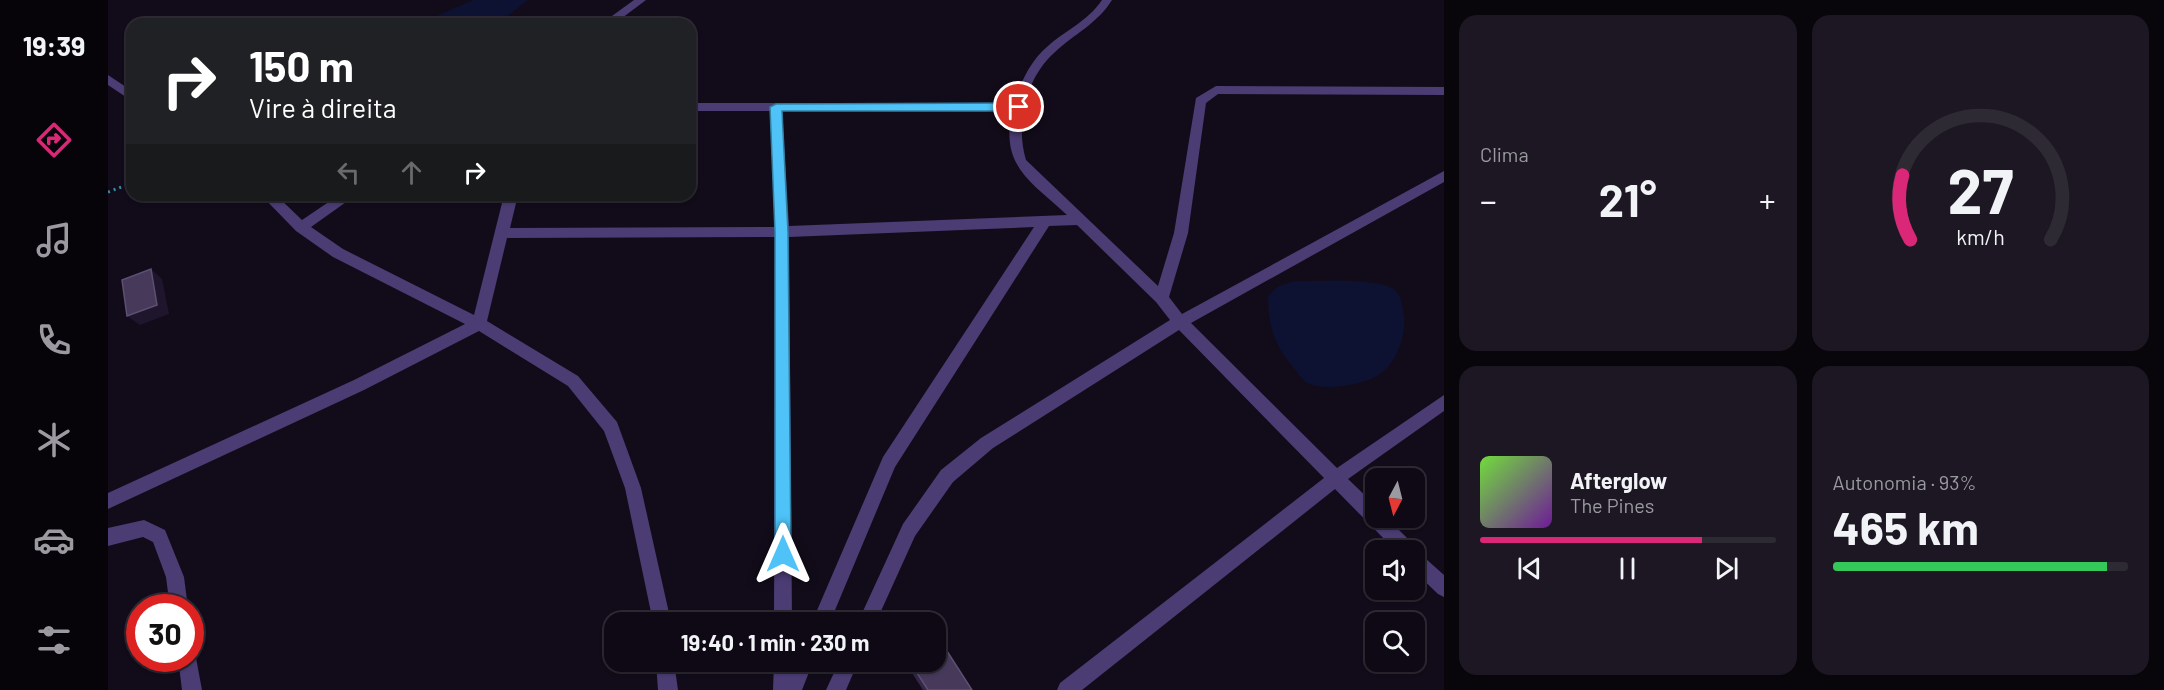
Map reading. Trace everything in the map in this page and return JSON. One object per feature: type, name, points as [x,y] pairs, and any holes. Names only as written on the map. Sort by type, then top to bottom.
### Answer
[{"type":"street","points":[[616,18],[641,0]]},
{"type":"street","points":[[1107,0],[1097,16],[1049,51],[1036,66],[1019,107],[1014,148],[1020,162],[1161,298],[1180,322],[1397,540]]},
{"type":"street","points":[[108,79],[126,92]]},
{"type":"street","points":[[1161,298],[1181,233],[1200,101],[1216,90],[1444,91]]},
{"type":"street","points":[[696,106],[1019,107]]},
{"type":"street","points":[[776,107],[782,232],[783,612]]},
{"type":"street","points":[[872,612],[909,530],[947,476],[987,443],[1180,322],[1444,176]]},
{"type":"street","points":[[274,201],[301,226],[338,253],[478,324],[573,381],[610,427],[633,488],[660,612]]},
{"type":"street","points":[[301,226],[341,201]]},
{"type":"street","points":[[108,501],[358,385],[478,324],[510,201]]},
{"type":"street","points":[[502,233],[782,232],[1079,220]]},
{"type":"street","points":[[825,612],[889,462],[1044,223]]},
{"type":"street","points":[[1067,690],[1335,479],[1444,402]]},
{"type":"street","points":[[108,537],[144,528],[159,536],[175,578],[177,594]]},
{"type":"street","points":[[1425,569],[1444,588]]},
{"type":"street","points":[[189,672],[192,690]]},
{"type":"street","points":[[666,672],[668,690]]},
{"type":"street","points":[[783,672],[783,690]]},
{"type":"street","points":[[792,690],[800,672]]},
{"type":"street","points":[[836,690],[844,672]]},
{"type":"path","points":[[108,192],[126,185]]},
{"type":"water","points":[[474,0],[528,0],[505,18],[432,18]]},
{"type":"water","points":[[1358,281],[1392,288],[1400,297],[1402,304],[1404,330],[1397,353],[1389,366],[1377,376],[1346,386],[1323,387],[1304,381],[1277,343],[1271,327],[1268,297],[1277,287],[1291,282]]},
{"type":"building","points":[[151,269],[157,305],[127,316],[122,280]]},
{"type":"building","points":[[946,650],[972,690],[928,690],[916,672],[946,672]]},
{"type":"route","points":[[783,554],[782,232],[776,107],[1019,107]]}]
